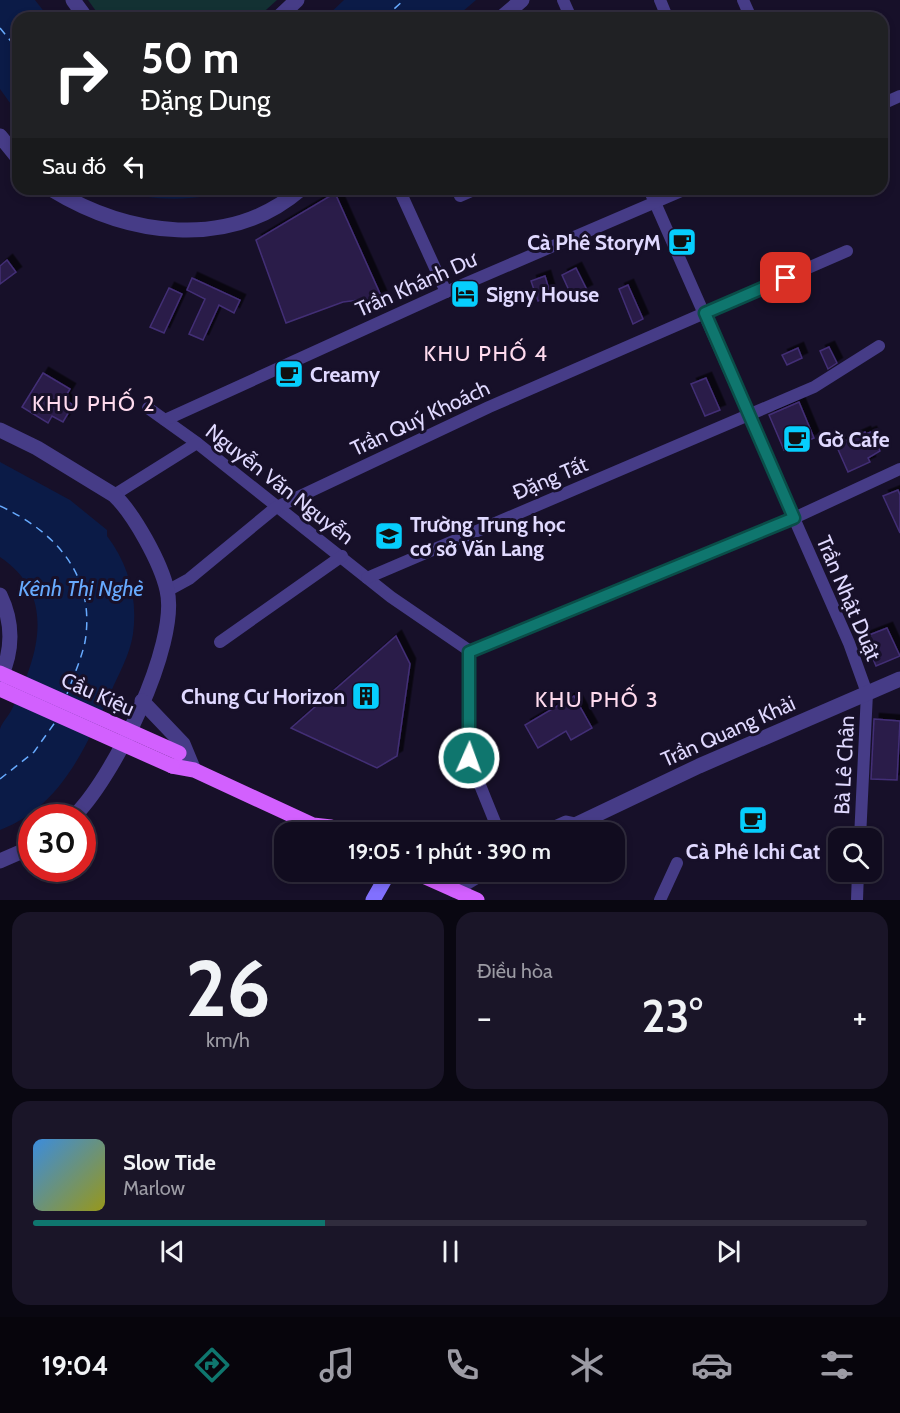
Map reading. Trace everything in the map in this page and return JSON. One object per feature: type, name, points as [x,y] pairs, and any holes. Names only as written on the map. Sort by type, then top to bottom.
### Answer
[{"type":"main road","name":"Cầu Kiệu","points":[[0,673],[176,760]]},
{"type":"main road","name":"Cầu Kiệu","points":[[0,689],[176,760]]},
{"type":"main road","points":[[176,760],[303,822]]},
{"type":"main road","points":[[373,900],[383,882]]},
{"type":"main road","points":[[436,882],[477,900]]},
{"type":"street","points":[[284,12],[297,0]]},
{"type":"street","points":[[508,12],[522,0]]},
{"type":"street","points":[[0,136],[12,151]]},
{"type":"street","points":[[62,195],[111,217],[152,228],[186,232],[222,228],[250,221],[275,209],[293,195]]},
{"type":"street","points":[[402,195],[446,292]]},
{"type":"street","name":"Trần Nhật Duật","points":[[652,195],[849,643],[867,693]]},
{"type":"street","name":"Trần Khánh Dư","points":[[165,420],[446,292],[673,195]]},
{"type":"street","name":"Trần Quý Khoách","points":[[168,591],[189,579],[275,507],[489,407],[847,250]]},
{"type":"street","name":"Ðặng Tất","points":[[367,578],[813,387],[879,346]]},
{"type":"street","name":"Nguyễn Văn Nguyễn","points":[[148,408],[342,556],[367,578],[469,652]]},
{"type":"street","points":[[0,430],[37,448],[114,495],[135,520],[168,591],[165,642],[142,701],[102,782],[84,804]]},
{"type":"street","points":[[114,495],[196,443]]},
{"type":"street","points":[[495,822],[469,758],[469,652],[794,518],[900,469]]},
{"type":"street","points":[[220,642],[342,556]]},
{"type":"street","points":[[0,595],[6,610],[11,642],[0,679]]},
{"type":"street","name":"Trần Quang Khải","points":[[588,822],[699,766],[900,679]]},
{"type":"street","name":"Bà Lê Chân","points":[[860,828],[867,693]]},
{"type":"street","points":[[142,701],[183,744],[193,769]]},
{"type":"street","points":[[0,861],[18,853]]},
{"type":"street","points":[[660,900],[677,863]]},
{"type":"street","points":[[454,890],[469,882]]},
{"type":"street","points":[[857,900],[858,882]]},
{"type":"green space","points":[[88,0],[277,0],[264,12],[97,12]]},
{"type":"water","points":[[0,0],[35,0],[44,12],[12,12],[12,106],[0,89]]},
{"type":"water","points":[[344,0],[476,0],[462,12],[331,12]]},
{"type":"water","points":[[135,195],[212,195],[176,199]]},
{"type":"water","name":"Kênh Thị Nghè","points":[[0,462],[70,500],[107,530],[107,536],[121,558],[130,582],[134,620],[133,634],[123,665],[91,735],[68,774],[42,804],[18,804],[18,821],[0,830],[0,729],[12,709],[29,669],[38,628],[36,609],[30,590],[18,573],[0,557]]},
{"type":"building","points":[[332,195],[336,195],[386,307],[359,300],[343,302],[286,323],[256,240]]},
{"type":"building","points":[[7,260],[16,272],[0,284],[0,266]]},
{"type":"building","points":[[576,268],[587,290],[572,297],[562,275]]},
{"type":"building","points":[[545,276],[551,296],[538,301],[531,281]]},
{"type":"building","points":[[192,278],[240,300],[234,313],[219,305],[203,340],[189,334],[205,299],[187,290]]},
{"type":"building","points":[[628,285],[643,319],[633,324],[619,289]]},
{"type":"building","points":[[169,288],[182,294],[164,333],[150,327]]},
{"type":"building","points":[[829,347],[837,363],[828,369],[820,351]]},
{"type":"building","points":[[798,348],[802,358],[787,365],[782,355]]},
{"type":"building","points":[[43,373],[70,389],[64,399],[73,405],[63,422],[52,416],[48,423],[22,407]]},
{"type":"building","points":[[706,378],[720,410],[705,416],[691,384]]},
{"type":"building","points":[[799,402],[814,438],[784,450],[769,415]]},
{"type":"building","points":[[865,432],[866,434],[871,432],[880,451],[868,458],[870,462],[848,472],[836,445]]},
{"type":"building","points":[[898,490],[900,495],[900,533],[883,496]]},
{"type":"building","points":[[887,628],[900,656],[876,666],[864,637]]},
{"type":"building","name":"Chung Cư Horizon","points":[[396,636],[410,664],[397,756],[377,768],[291,728]]},
{"type":"building","points":[[574,696],[592,728],[571,740],[566,731],[538,748],[525,725]]},
{"type":"building","points":[[874,719],[900,721],[897,780],[871,779]]},
{"type":"ferry route","points":[[391,12],[404,0]]},
{"type":"ferry route","points":[[0,28],[12,43]]},
{"type":"ferry route","points":[[0,506],[38,529],[54,543],[68,559],[78,577],[87,618],[85,642],[67,694]]},
{"type":"ferry route","points":[[0,779],[34,752],[56,721]]},
{"type":"place","name":"Cà Phê StoryM","points":[[682,242]]},
{"type":"place","name":"Signy House","points":[[465,294]]},
{"type":"place","name":"Creamy","points":[[289,374]]},
{"type":"place","name":"Gờ Cafe","points":[[797,439]]},
{"type":"place","name":"Trường Trung học cơ sở Văn Lang","points":[[389,536]]},
{"type":"place","name":"Chung Cư Horizon","points":[[366,696]]},
{"type":"place","name":"Cà Phê Ichi Cat","points":[[753,820]]},
{"type":"district","name":"KHU PHỐ 4","points":[[486,353]]},
{"type":"district","name":"KHU PHỐ 2","points":[[94,403]]},
{"type":"district","name":"KHU PHỐ 3","points":[[597,699]]},
{"type":"route","points":[[469,758],[469,652],[794,518],[705,313],[786,278]]}]
